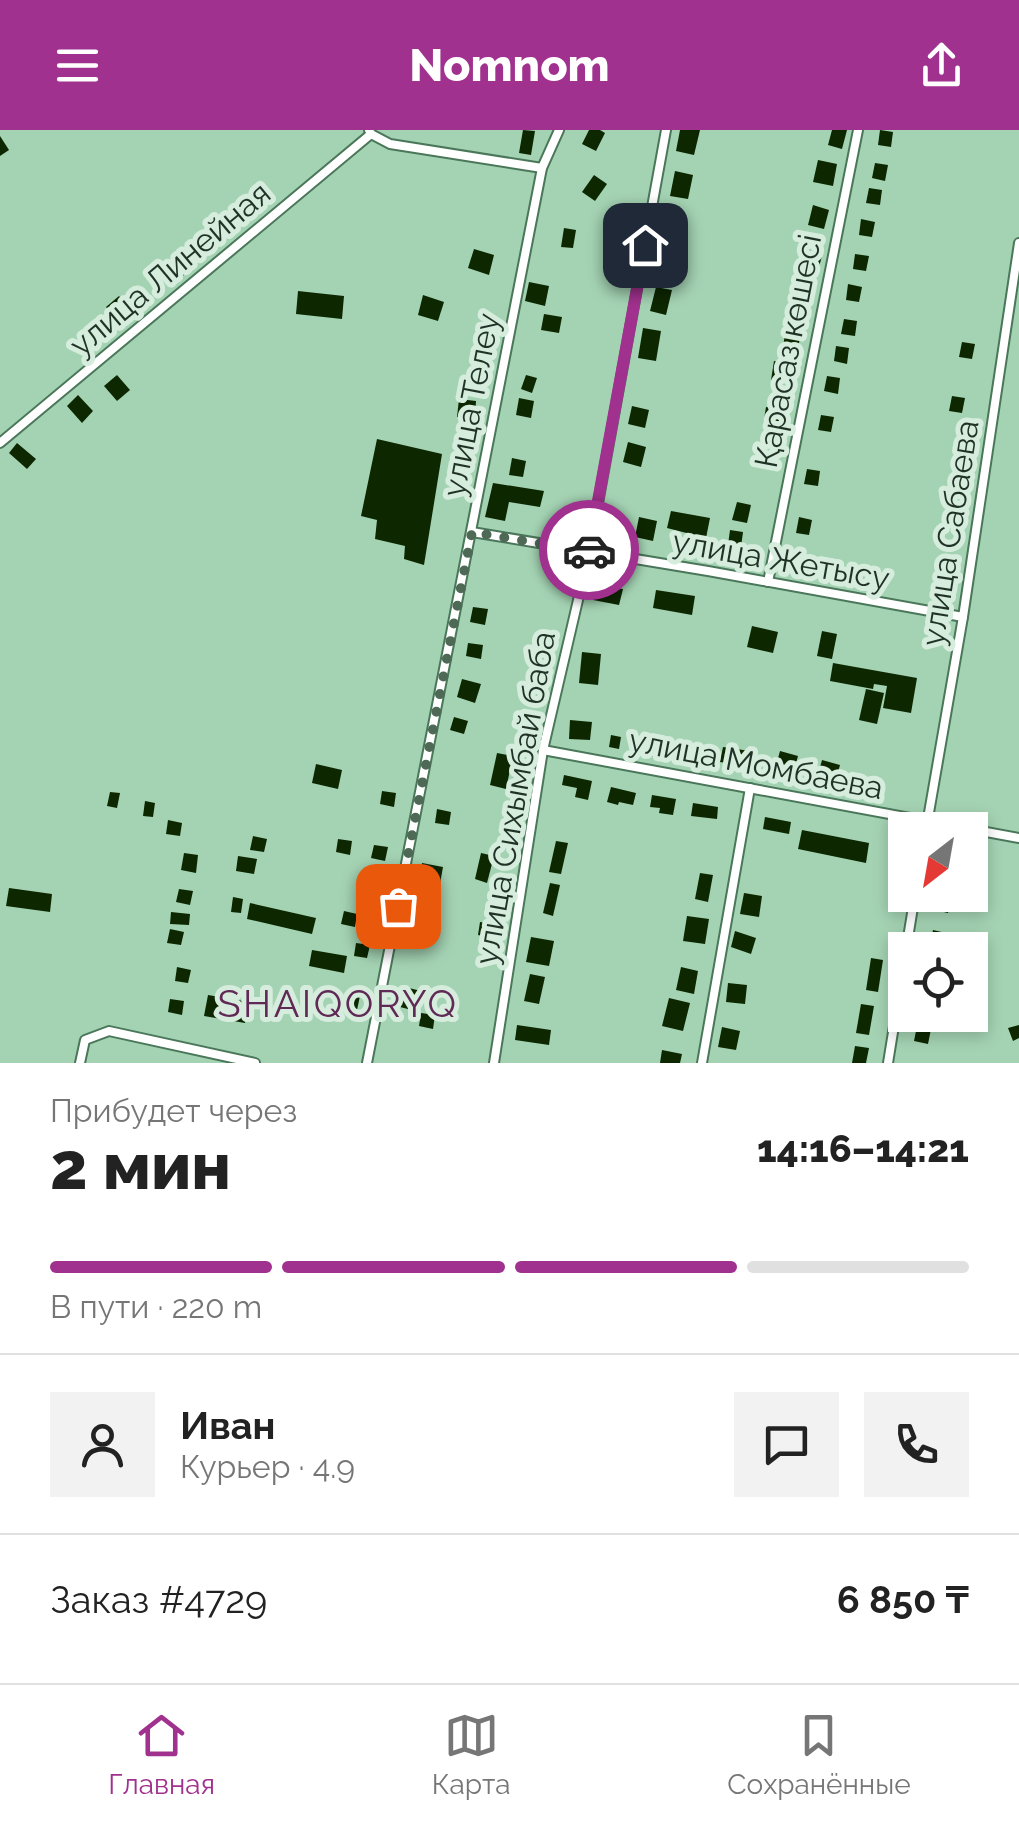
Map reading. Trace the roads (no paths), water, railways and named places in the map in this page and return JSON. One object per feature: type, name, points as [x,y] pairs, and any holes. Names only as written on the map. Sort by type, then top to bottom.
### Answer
[{"type":"street","name":"улица Телеу","points":[[367,1063],[542,168],[559,130]]},
{"type":"street","name":"улица Сихымбай баба","points":[[494,1063],[543,750],[589,552],[666,130]]},
{"type":"street","name":"Қарасаз көшесі","points":[[768,582],[858,130]]},
{"type":"street","points":[[370,132],[390,144],[542,168]]},
{"type":"street","name":"улица Линейная","points":[[0,443],[370,132]]},
{"type":"street","name":"улица Сабаева","points":[[929,812],[1019,242]]},
{"type":"street","name":"улица Жетысу","points":[[472,532],[963,617]]},
{"type":"street","name":"улица Момбаева","points":[[543,750],[888,818]]},
{"type":"street","points":[[702,1063],[750,788]]},
{"type":"street","name":"улица Момбаева","points":[[988,834],[1019,838]]},
{"type":"street","points":[[80,1063],[86,1040],[109,1031],[254,1063]]},
{"type":"street","points":[[888,1063],[893,1032]]},
{"type":"district","name":"SHAIQORYQ","points":[[338,1004]]}]
